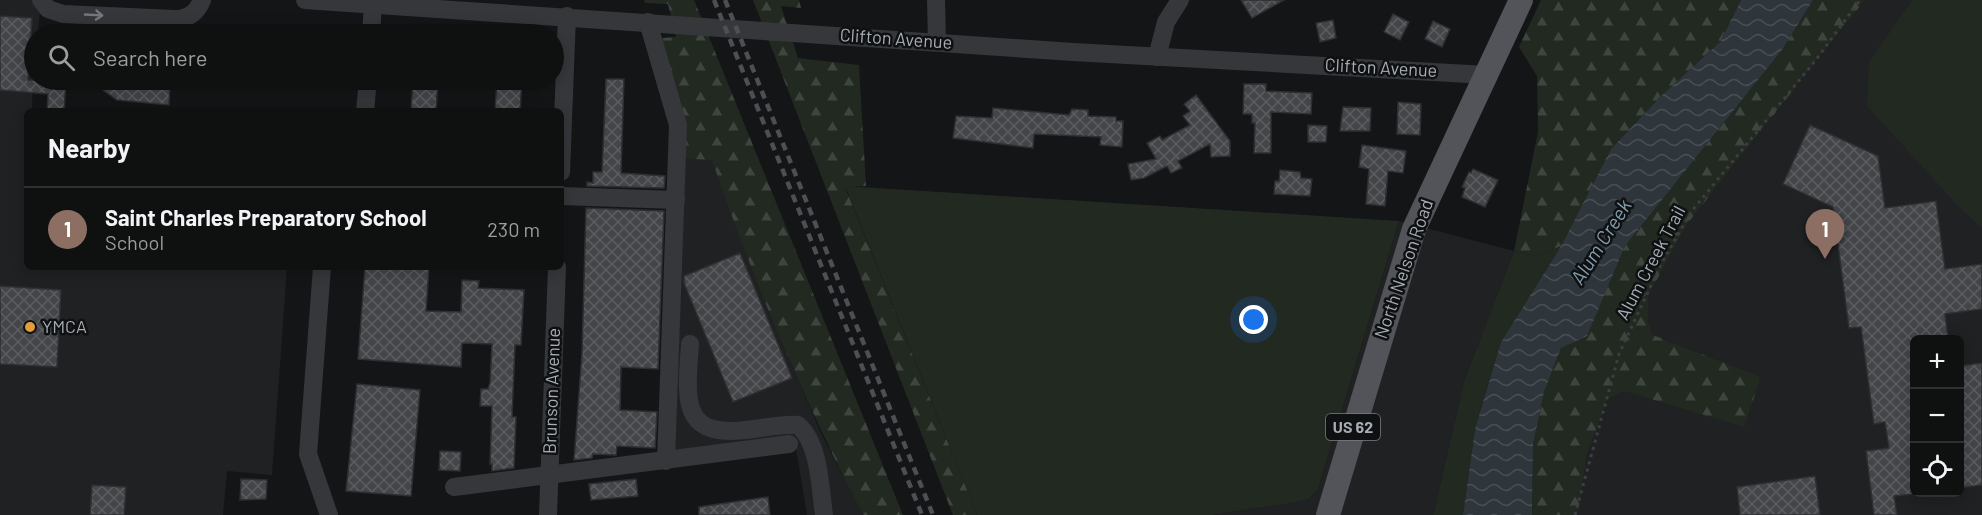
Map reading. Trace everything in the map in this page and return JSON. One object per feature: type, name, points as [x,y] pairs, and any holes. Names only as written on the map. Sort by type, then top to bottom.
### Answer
[{"type":"main road","name":"North Nelson Road","points":[[1327,515],[1414,229],[1521,0]]},
{"type":"street","points":[[41,0],[48,9],[63,14],[174,19],[191,16],[202,0]]},
{"type":"street","name":"Clifton Avenue","points":[[305,0],[373,4],[406,3],[1156,57],[1487,75]]},
{"type":"street","points":[[936,0],[937,42]]},
{"type":"street","points":[[1156,57],[1166,22],[1180,0]]},
{"type":"street","points":[[372,24],[373,4]]},
{"type":"street","points":[[563,108],[567,16]]},
{"type":"street","points":[[648,22],[678,125],[666,461]]},
{"type":"street","points":[[365,108],[367,90]]},
{"type":"street","points":[[564,196],[676,200]]},
{"type":"street","points":[[322,270],[308,454],[329,515]]},
{"type":"street","name":"Brunson Avenue","points":[[548,515],[557,270]]},
{"type":"street","points":[[670,361],[689,353],[688,399],[692,413],[702,426],[719,432],[787,424],[798,425],[807,432],[813,448],[824,515]]},
{"type":"street","points":[[454,487],[789,444]]},
{"type":"path","name":"Alum Creek Trail","points":[[1575,515],[1619,354],[1661,264],[1691,212],[1815,61],[1860,0]]},
{"type":"shaded area","points":[[0,0],[41,0],[39,24],[24,24],[24,90],[33,90],[32,108],[24,108],[24,270],[287,270],[272,475],[227,471],[223,515],[0,515]]},
{"type":"shaded area","points":[[1865,0],[1982,0],[1982,515],[1578,515],[1587,454],[1608,399],[1624,390],[1744,426],[1761,377],[1653,335],[1648,322],[1648,296],[1688,223]]},
{"type":"shaded area","points":[[677,158],[712,159],[785,350],[821,433],[863,515],[807,515],[796,449],[668,459]]},
{"type":"shaded area","points":[[1399,221],[1514,251],[1464,381],[1433,515],[1212,515],[1309,499],[1318,489]]},
{"type":"green space","points":[[644,0],[694,0],[903,515],[863,515],[800,385],[745,251],[712,160],[677,158],[662,38],[676,37],[668,4],[645,3]]},
{"type":"green space","points":[[753,0],[799,0],[801,8],[781,6],[798,58],[859,65],[866,186],[845,187],[977,515],[953,515]]},
{"type":"green space","points":[[1541,0],[1741,0],[1720,42],[1661,96],[1611,149],[1561,246],[1536,256],[1514,251],[1538,132],[1537,76],[1519,47]]},
{"type":"green space","points":[[1813,0],[1865,0],[1688,223],[1648,296],[1648,322],[1653,335],[1761,377],[1744,427],[1624,391],[1608,399],[1587,454],[1578,515],[1532,515],[1533,445],[1544,392],[1561,348],[1587,335],[1625,246],[1782,50]]},
{"type":"green space","points":[[1912,0],[1982,0],[1982,228],[1958,206],[1867,106],[1869,62]]},
{"type":"green space","points":[[845,186],[1399,221],[1318,489],[1309,499],[1212,515],[977,515]]},
{"type":"green space","points":[[1561,246],[1501,342],[1475,429],[1463,515],[1433,515],[1464,381],[1514,251],[1536,256]]},
{"type":"water","name":"Alum Creek","points":[[1741,0],[1813,0],[1782,50],[1625,246],[1587,336],[1561,348],[1544,392],[1533,445],[1532,515],[1463,515],[1475,429],[1501,342],[1561,246],[1611,149],[1661,96],[1720,42]]},
{"type":"building","points":[[1241,0],[1284,0],[1252,18]]},
{"type":"building","points":[[1393,14],[1409,22],[1400,40],[1384,32]]},
{"type":"building","points":[[0,16],[32,18],[32,24],[24,24],[24,90],[65,90],[64,108],[47,108],[48,94],[0,90]]},
{"type":"building","points":[[1333,20],[1336,38],[1320,42],[1316,23]]},
{"type":"building","points":[[1433,21],[1450,29],[1442,47],[1425,39]]},
{"type":"building","points":[[606,79],[624,79],[621,173],[665,176],[664,188],[587,186],[587,182],[593,183],[593,172],[602,172]]},
{"type":"building","points":[[1244,84],[1266,84],[1266,91],[1312,93],[1311,114],[1271,112],[1271,153],[1254,153],[1255,123],[1252,123],[1252,114],[1243,114]]},
{"type":"building","points":[[103,90],[170,90],[169,105],[117,100]]},
{"type":"building","points":[[412,90],[437,90],[436,108],[411,108]]},
{"type":"building","points":[[496,90],[521,90],[520,108],[495,108]]},
{"type":"building","points":[[1196,95],[1230,141],[1230,156],[1211,157],[1210,144],[1178,161],[1182,168],[1171,173],[1167,166],[1144,178],[1131,180],[1128,164],[1156,159],[1147,143],[1160,136],[1162,140],[1190,125],[1183,116],[1190,111],[1184,104]]},
{"type":"building","points":[[1398,102],[1421,104],[1420,135],[1397,134]]},
{"type":"building","points":[[1343,107],[1371,108],[1370,131],[1340,131]]},
{"type":"building","points":[[993,108],[1069,115],[1072,109],[1088,110],[1088,116],[1116,117],[1116,121],[1123,121],[1122,147],[1100,145],[1101,137],[1034,134],[1033,148],[953,138],[956,116],[992,118]]},
{"type":"building","points":[[1308,125],[1327,126],[1326,142],[1308,142]]},
{"type":"building","points":[[1810,125],[1878,156],[1885,208],[1936,201],[1945,269],[1982,264],[1982,309],[1945,314],[1948,335],[1910,335],[1910,494],[1894,496],[1897,515],[1874,515],[1866,451],[1889,448],[1885,422],[1874,424],[1861,327],[1849,328],[1833,207],[1783,184]]},
{"type":"building","points":[[1362,145],[1406,151],[1403,173],[1388,171],[1385,206],[1366,204],[1369,169],[1359,167]]},
{"type":"building","points":[[1473,169],[1498,180],[1485,207],[1462,197],[1465,188],[1462,187],[1469,172],[1471,173]]},
{"type":"building","points":[[1280,170],[1300,172],[1301,178],[1312,179],[1310,196],[1274,194],[1275,181],[1279,181]]},
{"type":"building","points":[[586,208],[664,211],[658,369],[621,367],[620,410],[657,412],[655,448],[617,446],[616,455],[593,454],[592,458],[574,460],[582,353]]},
{"type":"building","points":[[740,253],[792,378],[733,402],[684,283],[684,276]]},
{"type":"building","points":[[365,270],[429,270],[426,311],[461,312],[462,280],[479,281],[478,288],[524,290],[521,345],[515,345],[512,417],[516,417],[514,468],[492,471],[492,464],[490,464],[492,406],[480,406],[481,389],[488,389],[490,383],[492,344],[462,343],[461,367],[358,359]]},
{"type":"building","name":"YMCA","points":[[0,286],[61,290],[57,367],[0,364]]},
{"type":"building","points":[[1982,363],[1982,485],[1964,487],[1964,389],[1964,365]]},
{"type":"building","points":[[357,384],[420,390],[411,496],[346,491]]},
{"type":"building","points":[[440,451],[461,452],[460,471],[439,470]]},
{"type":"building","points":[[1815,476],[1820,515],[1740,515],[1737,487]]},
{"type":"building","points":[[241,479],[267,480],[266,499],[240,500]]},
{"type":"building","points":[[636,479],[638,496],[591,500],[589,484]]},
{"type":"building","points":[[92,485],[126,487],[124,515],[90,515]]},
{"type":"building","points":[[768,497],[770,515],[699,515],[699,507]]},
{"type":"railway","points":[[714,0],[922,515]]},
{"type":"railway","points":[[725,0],[933,515]]},
{"type":"place","name":"Saint Charles Preparatory School","points":[[1825,259]]},
{"type":"place","name":"YMCA","points":[[30,327]]}]
